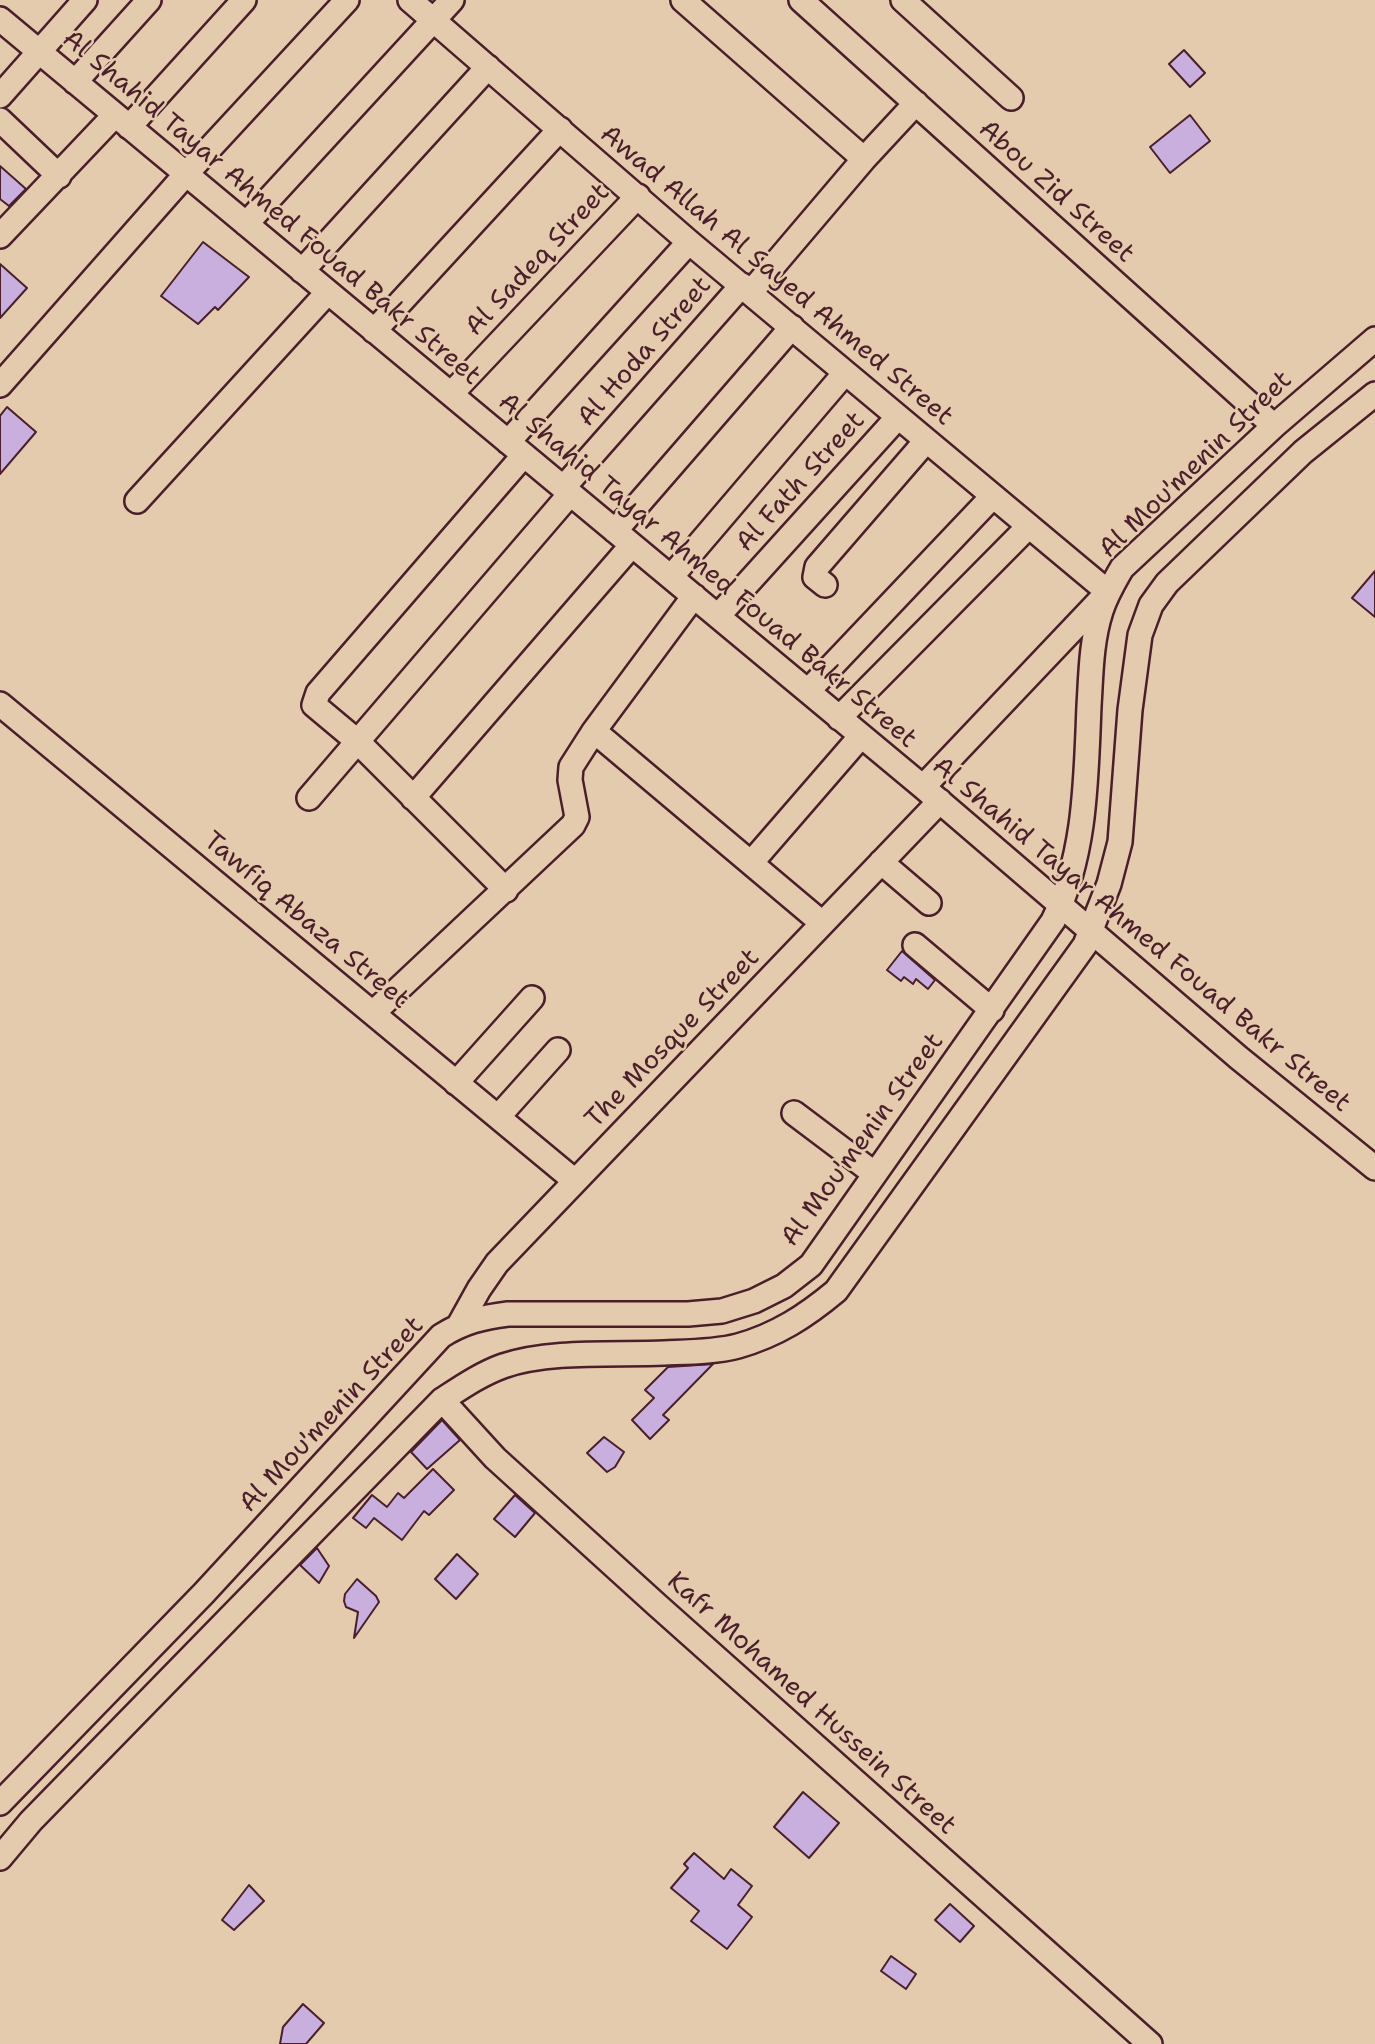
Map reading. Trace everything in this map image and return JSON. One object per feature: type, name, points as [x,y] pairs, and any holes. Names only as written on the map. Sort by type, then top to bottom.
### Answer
[{"type":"street","points":[[0,96],[85,0]]},
{"type":"street","points":[[75,82],[149,0]]},
{"type":"street","points":[[0,236],[59,176],[122,121],[244,0]]},
{"type":"street","points":[[0,385],[186,174],[347,0]]},
{"type":"street","name":"Awad Allah Al Sayed Ahmed Street","points":[[410,0],[690,242],[1108,592]]},
{"type":"street","points":[[246,224],[452,0]]},
{"type":"street","points":[[683,0],[864,159]]},
{"type":"street","name":"Abou Zid Street","points":[[801,0],[1274,426]]},
{"type":"street","points":[[903,0],[1011,98]]},
{"type":"street","name":"Al Shahid Tayar Ahmed Fouad Bakr Street","points":[[0,19],[808,691],[1091,932],[1375,1168]]},
{"type":"street","points":[[302,271],[488,67]]},
{"type":"street","name":"Al Hoda Street","points":[[309,798],[567,491],[916,103]]},
{"type":"street","points":[[0,120],[59,176]]},
{"type":"street","points":[[374,331],[561,129]]},
{"type":"street","name":"Al Sadeq Street","points":[[450,394],[638,195]]},
{"type":"street","points":[[506,890],[357,741],[316,708],[315,699],[516,449],[690,242]]},
{"type":"street","points":[[137,501],[328,292]]},
{"type":"street","points":[[413,798],[792,327]]},
{"type":"street","name":"Al Mou'menin Street","points":[[3,1800],[204,1592],[426,1350],[442,1336],[459,1325],[483,1317],[508,1314],[688,1314],[722,1311],[754,1301],[784,1286],[811,1265],[992,1010],[1053,921],[1061,905],[1080,835],[1094,636],[1108,592],[1122,568],[1274,426],[1375,340]]},
{"type":"street","points":[[671,577],[845,373]]},
{"type":"street","points":[[0,1858],[31,1821],[442,1400],[471,1380],[504,1366],[538,1358],[697,1352],[736,1347],[772,1335],[806,1316],[836,1291],[1085,945],[1091,932],[1109,884],[1120,842],[1134,670],[1140,635],[1151,605],[1167,583],[1303,452],[1375,394]]},
{"type":"street","name":"Al Fath Street","points":[[718,616],[898,417]]},
{"type":"street","points":[[825,585],[815,577],[817,567],[926,441]]},
{"type":"street","points":[[808,691],[993,496]]},
{"type":"street","points":[[839,718],[1029,526]]},
{"type":"street","name":"The Mosque Street","points":[[459,1325],[497,1263],[881,862],[931,794],[1108,592]]},
{"type":"street","points":[[373,1013],[573,825],[577,817],[570,780],[571,767],[594,731],[694,596]]},
{"type":"street","name":"Tawfiq Abaza Street","points":[[0,704],[575,1181]]},
{"type":"street","points":[[594,731],[822,923]]},
{"type":"street","points":[[751,863],[861,736]]},
{"type":"street","points":[[881,862],[929,903]]},
{"type":"street","points":[[915,945],[992,1010]]},
{"type":"street","points":[[456,1083],[532,998]]},
{"type":"street","points":[[498,1117],[558,1050]]},
{"type":"street","points":[[794,1113],[875,1174]]},
{"type":"street","name":"Kafr Mohamed Hussein Street","points":[[442,1400],[495,1458],[646,1596],[1150,2044]]},
{"type":"street","points":[[3,1800],[31,1821]]},
{"type":"building","points":[[1184,50],[1205,73],[1190,87],[1169,64]]},
{"type":"building","points":[[1190,115],[1210,141],[1170,173],[1150,147]]},
{"type":"building","points":[[0,166],[26,189],[9,206],[0,199]]},
{"type":"building","points":[[203,242],[249,277],[218,310],[215,307],[198,324],[161,296]]},
{"type":"building","points":[[0,264],[27,288],[0,318]]},
{"type":"building","points":[[7,407],[36,432],[0,474],[0,416]]},
{"type":"building","points":[[1375,571],[1375,617],[1352,598]]},
{"type":"building","points":[[902,951],[935,980],[928,989],[916,979],[913,984],[904,977],[901,981],[887,970]]},
{"type":"building","points":[[713,1364],[663,1415],[669,1420],[650,1439],[632,1420],[654,1398],[645,1390],[668,1367]]},
{"type":"building","points":[[442,1420],[460,1440],[427,1469],[411,1452]]},
{"type":"building","points":[[604,1437],[624,1452],[615,1467],[607,1472],[587,1453]]},
{"type":"building","points":[[433,1469],[454,1490],[429,1515],[424,1511],[402,1540],[374,1518],[366,1528],[353,1518],[372,1495],[387,1507],[398,1493],[404,1498]]},
{"type":"building","points":[[515,1495],[535,1513],[515,1537],[494,1519]]},
{"type":"building","points":[[317,1548],[329,1566],[319,1583],[300,1565]]},
{"type":"building","points":[[457,1554],[478,1574],[456,1599],[435,1579]]},
{"type":"building","points":[[357,1579],[379,1602],[354,1638],[358,1612],[346,1607],[344,1601],[345,1594]]},
{"type":"building","points":[[803,1792],[839,1823],[809,1858],[774,1827]]},
{"type":"building","points":[[694,1853],[724,1879],[731,1869],[752,1886],[738,1905],[752,1917],[727,1949],[691,1921],[699,1911],[671,1888],[688,1868],[684,1864]]},
{"type":"building","points":[[249,1885],[264,1901],[234,1930],[222,1920]]},
{"type":"building","points":[[950,1904],[974,1926],[960,1942],[935,1920]]},
{"type":"building","points":[[891,1956],[916,1974],[906,1989],[881,1971]]},
{"type":"building","points":[[303,2004],[324,2023],[306,2044],[280,2044],[283,2027]]}]
